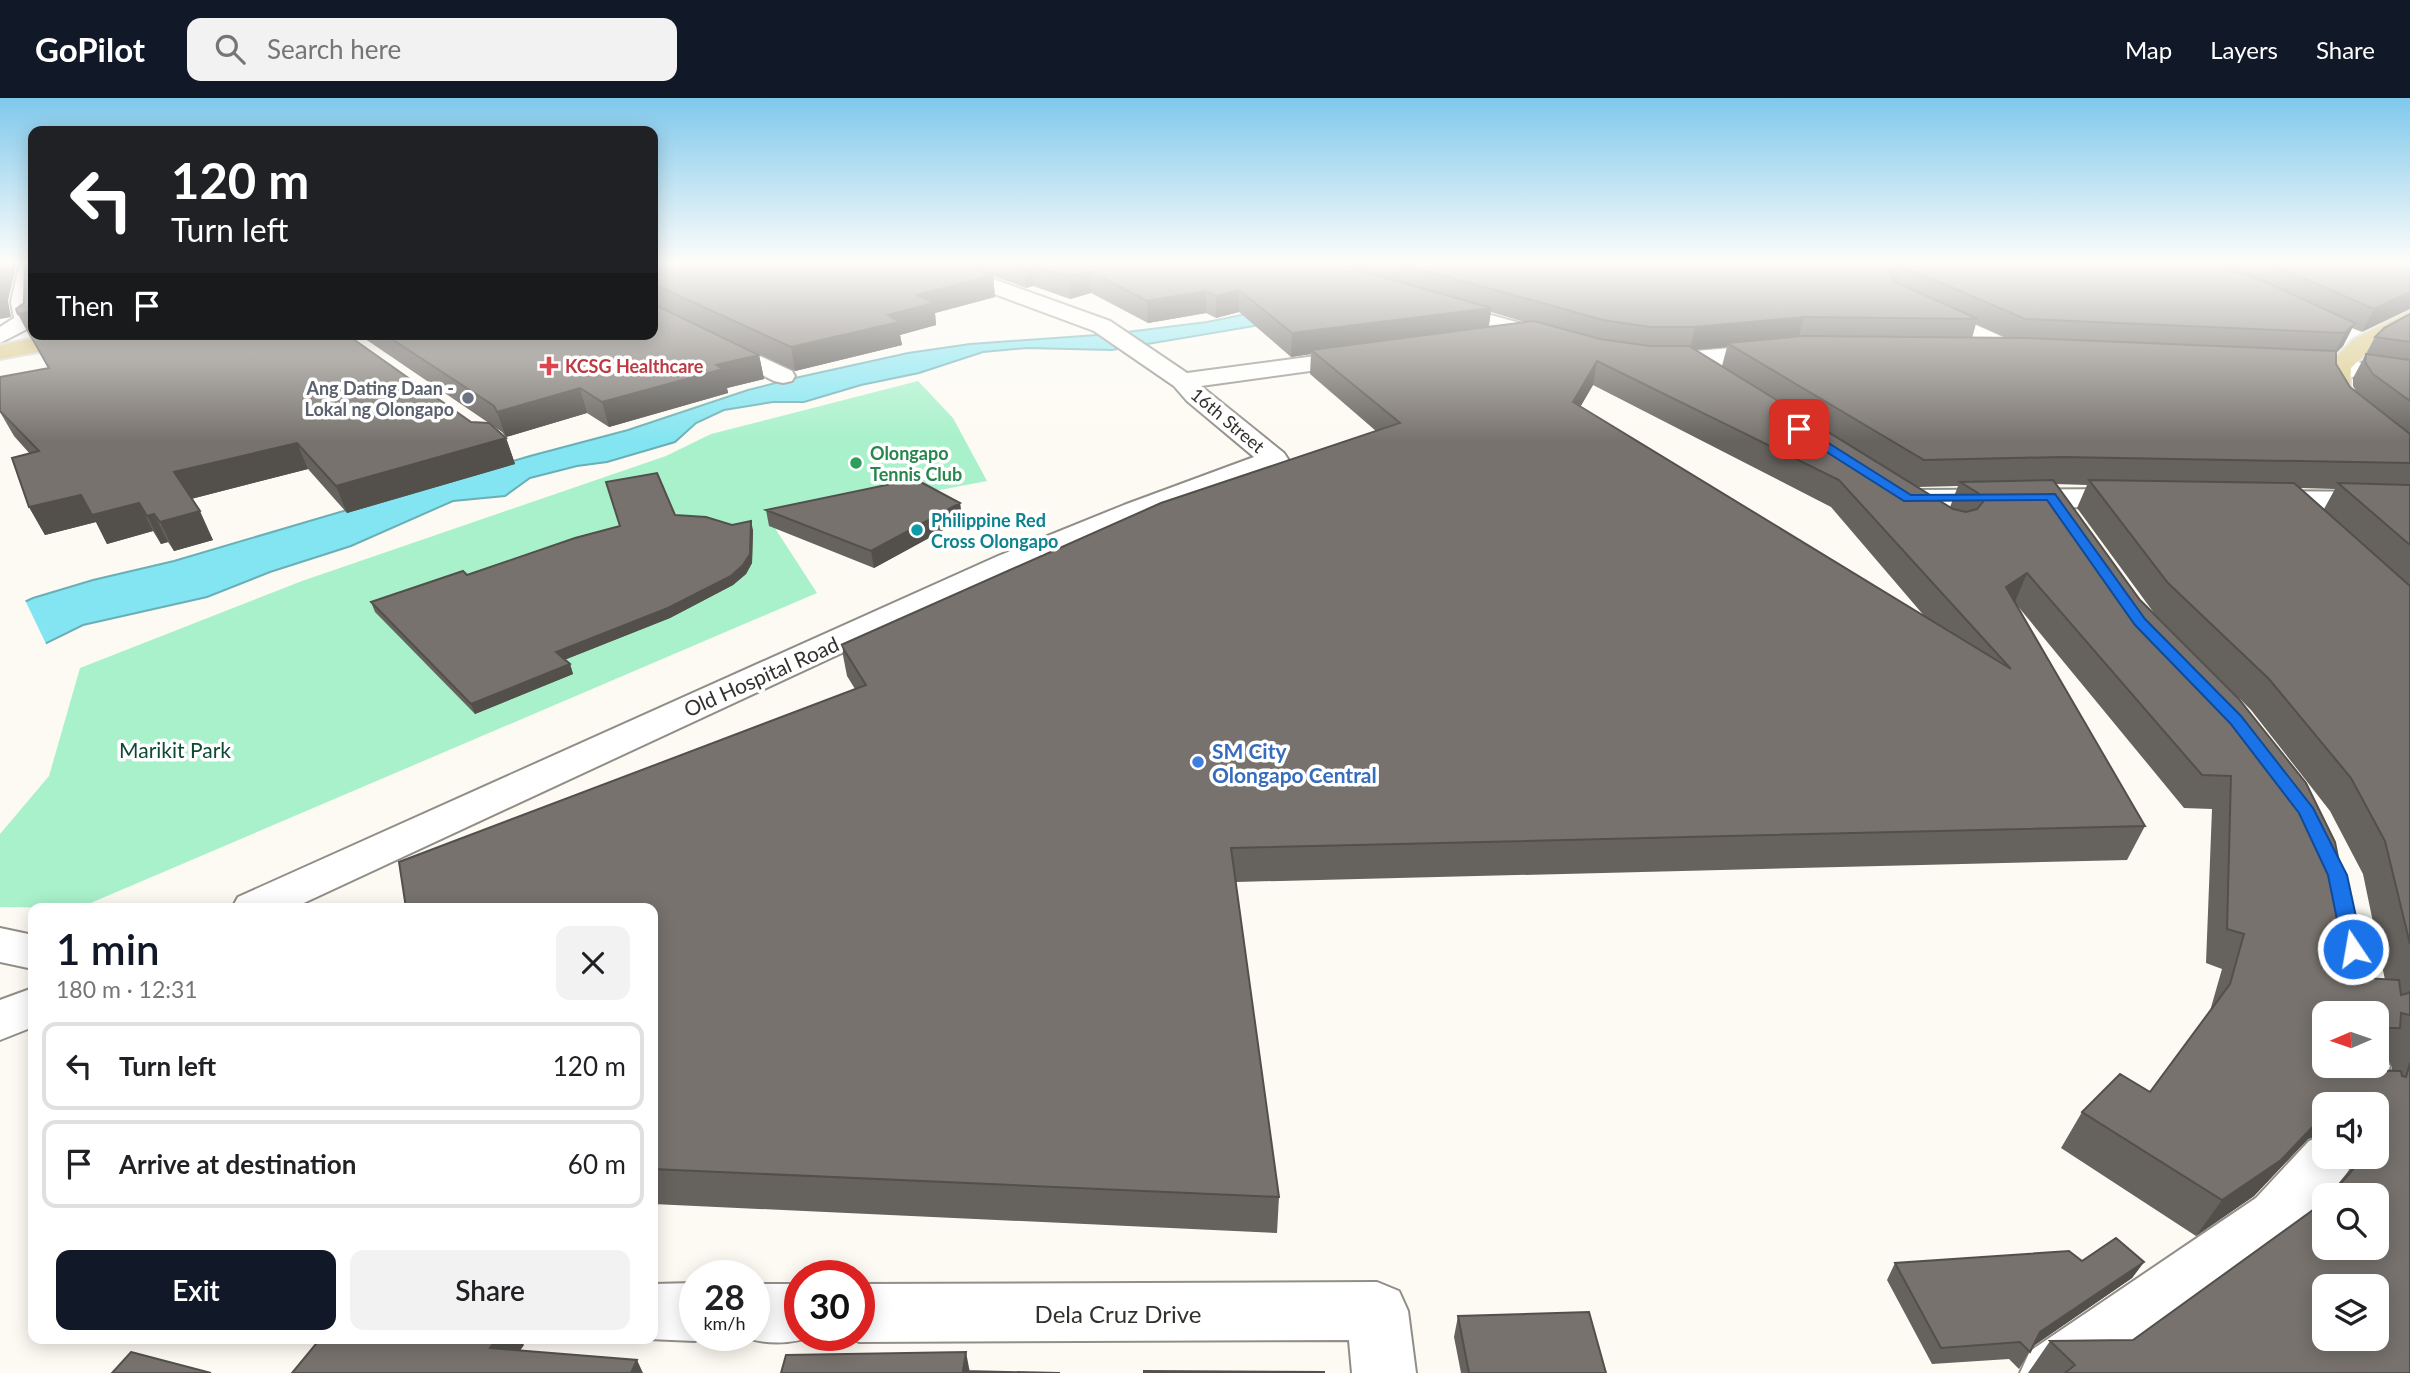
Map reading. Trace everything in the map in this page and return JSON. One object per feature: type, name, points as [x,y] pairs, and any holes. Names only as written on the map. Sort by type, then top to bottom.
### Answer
[{"type":"main road","points":[[2400,322],[2351,339],[2339,366],[2339,387],[2348,405],[2410,456]]},
{"type":"main road","points":[[0,352],[63,340]]},
{"type":"street","points":[[0,336],[25,322]]},
{"type":"street","points":[[671,322],[783,376]]},
{"type":"street","name":"16th Street","points":[[1090,322],[1102,326],[1183,381],[1196,396],[1274,459]]},
{"type":"street","points":[[1492,322],[1572,345]]},
{"type":"street","points":[[1952,322],[2017,352]]},
{"type":"street","points":[[1483,343],[1536,334]]},
{"type":"street","points":[[1632,358],[1690,360],[1798,350]]},
{"type":"street","points":[[1966,352],[2045,353]]},
{"type":"street","points":[[1183,381],[1388,354]]},
{"type":"street","points":[[1690,360],[1725,382]]},
{"type":"street","points":[[2278,362],[2339,366],[2410,378]]},
{"type":"street","name":"Old Hospital Road","points":[[265,903],[1009,563],[1134,511],[1274,459]]},
{"type":"street","points":[[1943,522],[1897,491],[2157,498]]},
{"type":"street","points":[[2051,496],[2080,538]]},
{"type":"street","points":[[2238,500],[2410,501]]},
{"type":"street","points":[[2291,501],[2321,528]]},
{"type":"street","points":[[0,945],[28,950]]},
{"type":"street","points":[[0,1021],[28,1008]]},
{"type":"street","points":[[2052,1373],[2276,1216],[2317,1169]]},
{"type":"street","name":"Dela Cruz Drive","points":[[875,1313],[1377,1311],[1384,1373]]},
{"type":"street","points":[[658,1312],[679,1312]]},
{"type":"green space","name":"Marikit Park","points":[[918,381],[953,418],[987,481],[771,522],[817,593],[91,903],[28,903],[28,907],[0,907],[0,834],[49,776],[80,668],[302,581],[666,456],[711,434]]},
{"type":"water","points":[[1207,322],[1280,322],[1112,350],[1027,348],[983,352],[919,373],[861,385],[804,402],[773,402],[724,410],[696,423],[675,442],[607,462],[577,466],[530,478],[505,496],[453,501],[351,546],[270,572],[207,597],[83,625],[0,666],[0,613],[33,598],[93,580],[174,561],[530,456],[628,430],[748,390],[908,353],[970,344],[1111,334]]},
{"type":"pier","points":[[24,598],[47,646],[0,669],[0,609]]},
{"type":"building","points":[[658,322],[689,322],[759,355],[716,365],[723,369],[602,402],[580,388],[497,412],[494,406],[393,340],[658,340]]},
{"type":"building","points":[[735,322],[899,322],[791,347]]},
{"type":"building","points":[[1278,322],[1384,322],[1292,333]]},
{"type":"building","points":[[1530,322],[1600,339],[1649,346],[1689,346],[1953,509],[1966,512],[1977,509],[1983,502],[1978,493],[1960,482],[2053,480],[2140,600],[2238,698],[2306,783],[2335,842],[2362,978],[2399,980],[2401,995],[2410,991],[2410,1015],[2401,1013],[2400,1028],[2389,1028],[2389,1001],[2312,1001],[2312,1078],[2389,1078],[2389,1071],[2401,1071],[2402,1076],[2406,1077],[2410,1063],[2410,1373],[2065,1373],[2075,1365],[2050,1341],[2133,1340],[2312,1211],[2312,1260],[2389,1260],[2389,1183],[2341,1183],[2353,1169],[2389,1169],[2389,1092],[2312,1092],[2312,1128],[2281,1160],[2222,1200],[2082,1112],[2120,1074],[2150,1092],[2230,984],[2244,934],[2227,929],[2231,776],[2202,775],[2027,573],[2006,587],[2145,826],[1231,848],[1279,1197],[658,1169],[658,903],[405,903],[399,862],[866,685],[841,645],[1161,503],[1400,423],[1311,350]],"holes":[[[1597,361],[1839,480],[2011,669],[1573,402]]]},
{"type":"building","points":[[1613,322],[1755,322],[1695,327],[1650,327]]},
{"type":"building","points":[[2082,322],[2355,323],[2345,333]]},
{"type":"building","points":[[2396,322],[2410,322],[2410,342],[2375,337]]},
{"type":"building","points":[[1804,336],[2026,338],[2336,351],[2336,364],[2350,387],[2410,434],[2410,463],[2062,457],[1924,460],[1727,343]]},
{"type":"building","points":[[33,340],[355,340],[471,422],[489,423],[506,438],[336,486],[297,443],[174,472],[200,511],[160,522],[154,514],[147,516],[139,503],[92,515],[81,495],[29,507],[12,458],[39,451],[0,411],[0,377],[49,368]]},
{"type":"building","points":[[2366,354],[2410,360],[2410,401],[2373,374],[2365,362]]},
{"type":"building","points":[[657,473],[675,515],[706,517],[732,525],[751,521],[750,554],[731,576],[668,608],[556,652],[570,664],[471,704],[371,602],[463,571],[467,575],[575,538],[620,526],[606,482]]},
{"type":"building","points":[[915,479],[960,503],[871,551],[766,510]]},
{"type":"building","points":[[2089,480],[2294,483],[2410,586],[2410,944],[2385,841],[2351,778],[2269,679],[2168,583]]},
{"type":"building","points":[[2338,483],[2410,485],[2410,545]]},
{"type":"building","points":[[2116,1238],[2144,1262],[2040,1332],[2030,1352],[2020,1342],[1941,1348],[1895,1263],[2069,1251],[2082,1261]]},
{"type":"building","points":[[1589,1312],[1606,1373],[1469,1373],[1458,1316]]},
{"type":"building","points":[[316,1344],[493,1344],[490,1348],[637,1360],[631,1373],[292,1373]]},
{"type":"building","points":[[131,1352],[211,1373],[112,1373]]},
{"type":"building","points":[[966,1352],[963,1371],[1060,1373],[781,1373],[786,1355]]},
{"type":"building","points":[[1324,1372],[1324,1373],[1144,1373]]},
{"type":"place","name":"KCSG Healthcare","points":[[549,366]]},
{"type":"place","name":"Ang Dating Daan - Lokal ng Olongapo","points":[[468,398]]},
{"type":"place","name":"Olongapo Tennis Club","points":[[856,463]]},
{"type":"place","name":"Philippine Red Cross Olongapo","points":[[917,530]]},
{"type":"place","name":"SM City Olongapo Central","points":[[1198,762]]},
{"type":"route","points":[[1799,429],[1908,499],[2051,496],[2140,622],[2236,720],[2307,812],[2337,875],[2353,949]]}]
